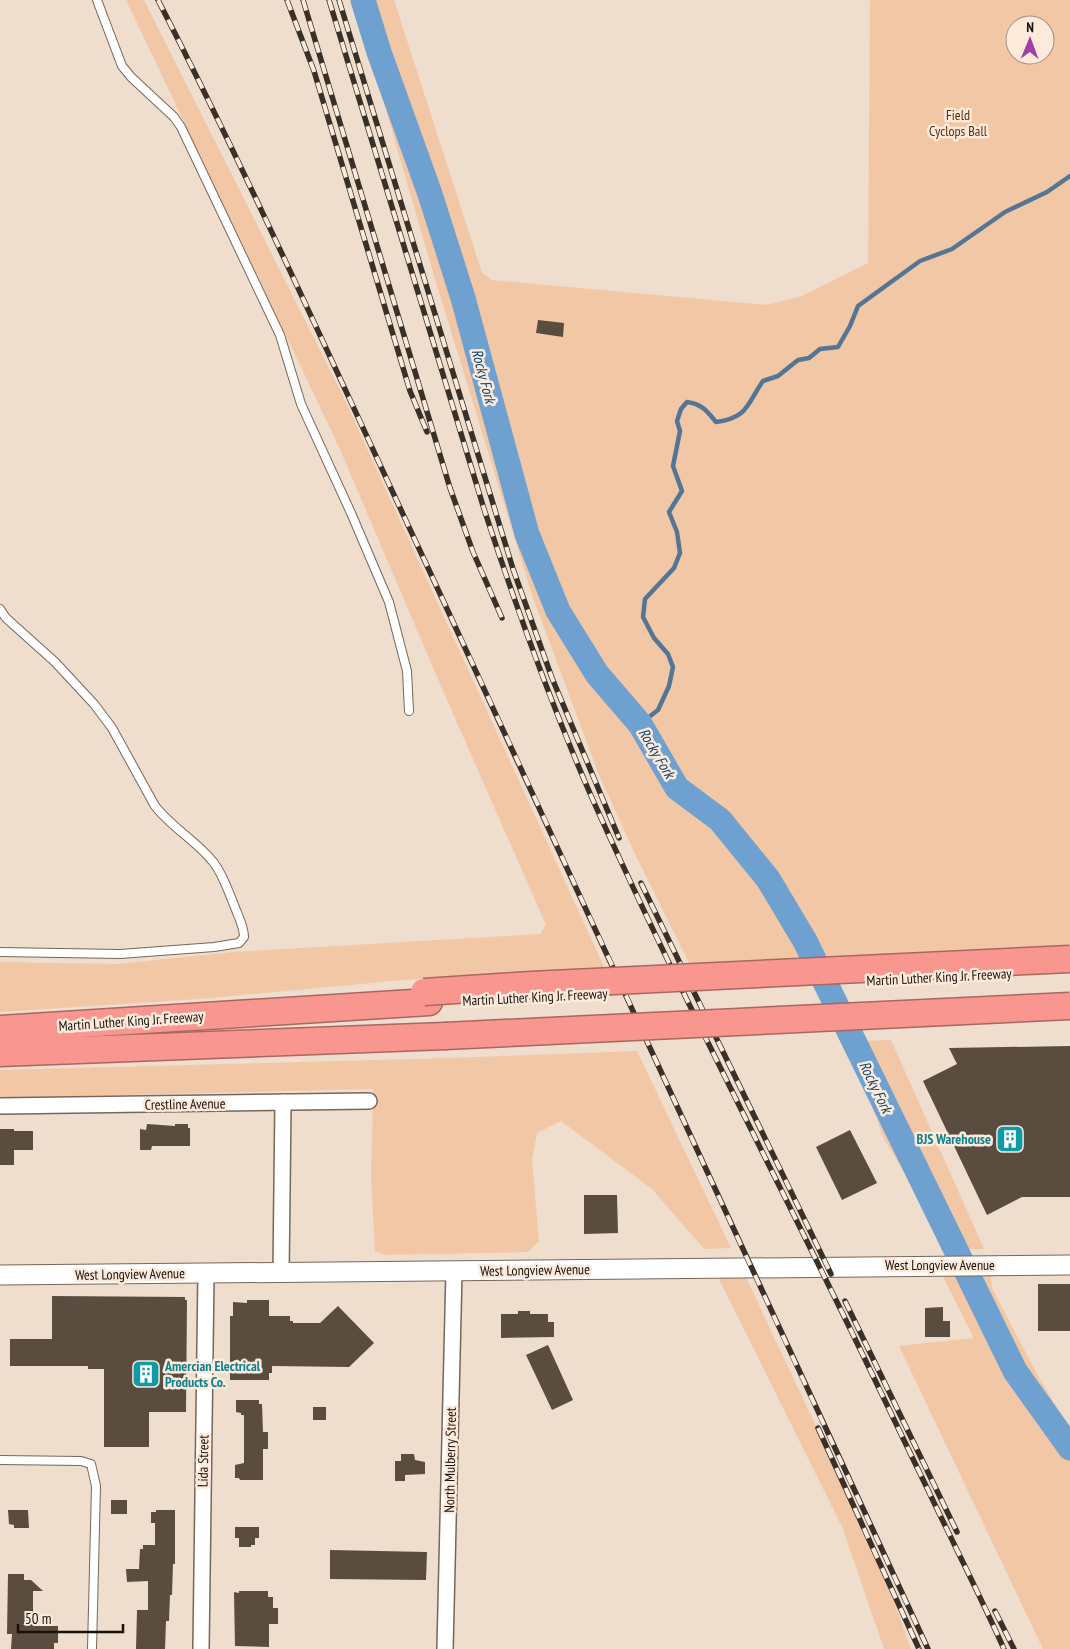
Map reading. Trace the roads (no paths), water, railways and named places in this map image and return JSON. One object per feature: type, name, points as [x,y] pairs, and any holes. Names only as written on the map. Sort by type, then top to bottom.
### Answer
[{"type":"highway","points":[[427,997],[531,985],[1070,959]]},
{"type":"highway","name":"Martin Luther King Jr. Freeway","points":[[0,1029],[318,1008],[427,997],[1070,970]]},
{"type":"highway","name":"Martin Luther King Jr. Freeway","points":[[0,1052],[370,1040],[448,1042],[1070,1006]]},
{"type":"highway","points":[[448,1042],[1070,1017]]},
{"type":"street","name":"Crestline Avenue","points":[[0,1106],[369,1101]]},
{"type":"street","points":[[281,1272],[284,1102]]},
{"type":"street","name":"West Longview Avenue","points":[[0,1276],[1070,1265]]},
{"type":"street","name":"North Mulberry Street","points":[[445,1649],[454,1271]]},
{"type":"street","name":"Lida Street","points":[[201,1649],[206,1273]]},
{"type":"lane","points":[[97,0],[122,66],[131,77],[174,117],[181,127],[280,335],[302,404],[352,513],[389,602],[407,671],[409,711]]},
{"type":"lane","points":[[0,609],[6,618],[55,662],[94,704],[112,728],[164,818],[214,863],[227,886],[244,929],[244,938],[239,943],[214,947],[120,954],[0,952]]},
{"type":"lane","points":[[0,1460],[81,1461],[91,1464],[96,1486],[92,1649]]},
{"type":"waterway","name":"Rocky Fork","points":[[363,0],[379,52],[430,194],[463,298],[527,534],[558,611],[597,674],[640,724],[677,788],[720,820],[768,879],[805,941],[1015,1371],[1070,1448]]},
{"type":"waterway","points":[[640,724],[658,710],[669,686],[673,667],[668,654],[654,638],[643,617],[645,599],[674,568],[680,553],[677,532],[669,512],[682,491],[673,466],[680,431],[677,421],[681,409],[687,402],[700,406],[716,422],[735,417],[746,409],[763,381],[778,376],[798,360],[809,358],[820,349],[838,347],[850,326],[858,306],[920,261],[952,249],[1005,212],[1047,192],[1070,176]]},
{"type":"railway","points":[[158,0],[194,70],[296,284],[928,1649]]},
{"type":"railway","points":[[287,0],[314,71],[410,391],[427,432]]},
{"type":"railway","points":[[303,0],[450,488],[473,552],[502,618]]},
{"type":"railway","points":[[329,0],[484,509],[562,727],[620,860],[678,982],[854,1337],[1004,1649]]},
{"type":"railway","points":[[339,0],[513,569],[552,678],[619,838]]},
{"type":"railway","points":[[641,883],[831,1274]]},
{"type":"railway","points":[[845,1301],[957,1532]]},
{"type":"railway","points":[[818,1428],[919,1649]]},
{"type":"railway","points":[[995,1611],[1014,1649]]},
{"type":"place","name":"BJS Warehouse","points":[[1010,1139]]},
{"type":"place","name":"Amercian Electrical Products Co.","points":[[146,1374]]},
{"type":"park label","name":"Field Cyclops Ball","points":[[958,124]]}]
